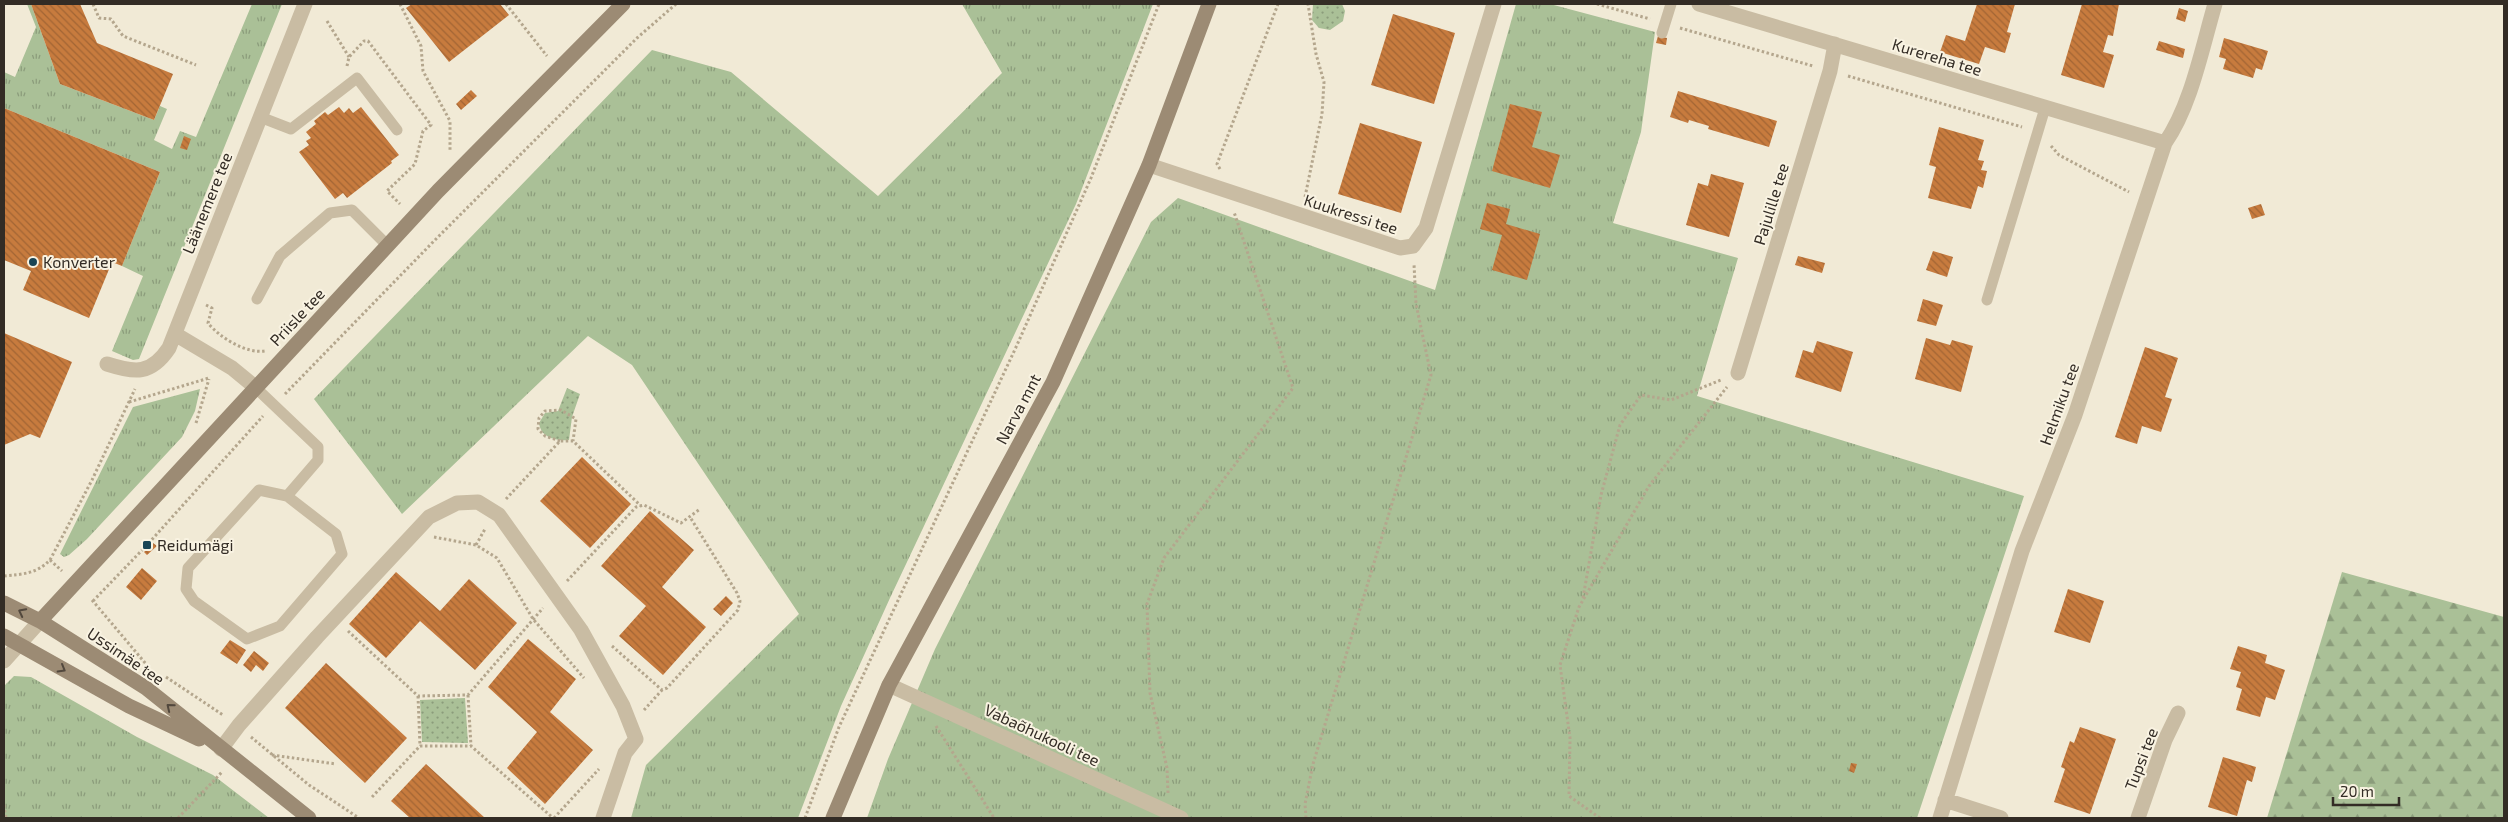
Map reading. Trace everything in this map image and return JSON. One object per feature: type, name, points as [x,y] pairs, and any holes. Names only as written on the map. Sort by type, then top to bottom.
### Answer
[{"type":"street","name":"Läänemere tee","points":[[142,370],[152,367],[162,359],[175,334],[188,297],[306,4]]},
{"type":"street","name":"Priisle tee","points":[[4,661],[255,387],[388,246],[623,4]]},
{"type":"street","name":"Narva mnt","points":[[832,818],[889,684],[1053,382],[1149,165],[1209,4]]},
{"type":"street","name":"Kuukressi tee","points":[[1149,165],[1400,248],[1413,246],[1426,228],[1494,4]]},
{"type":"street","name":"Kurereha tee","points":[[1699,4],[2165,143]]},
{"type":"street","name":"Helmiku tee","points":[[1940,818],[2022,551],[2075,415],[2165,143],[2174,130],[2191,84],[2215,4]]},
{"type":"street","name":"Pajulille tee","points":[[1738,373],[1830,71],[1835,44]]},
{"type":"street","points":[[175,334],[219,360],[255,387]]},
{"type":"street","points":[[107,364],[128,370],[142,370]]},
{"type":"street","points":[[221,749],[334,618],[429,517],[457,503],[478,502],[499,516],[582,630],[623,706],[636,738],[625,753],[603,818]]},
{"type":"street","name":"Ussimäe tee","points":[[4,603],[40,622],[146,688],[309,818]]},
{"type":"street","name":"Ussimäe tee","points":[[4,636],[129,706],[221,749]]},
{"type":"street","name":"Vabaõhukooli tee","points":[[889,684],[1174,815]]},
{"type":"street","name":"Tupsi tee","points":[[2138,818],[2165,740],[2178,714]]},
{"type":"street","points":[[1945,800],[2001,818]]},
{"type":"lane","points":[[1662,33],[1671,4]]},
{"type":"lane","points":[[260,117],[291,129],[357,78],[397,130]]},
{"type":"lane","points":[[1987,300],[2045,108]]},
{"type":"lane","points":[[257,299],[280,256],[330,213],[352,210],[388,246]]},
{"type":"lane","points":[[255,387],[318,447],[318,460],[288,496]]},
{"type":"lane","points":[[259,490],[288,496],[336,534],[342,554],[280,626],[247,639],[194,601],[186,589],[188,568],[259,490]]},
{"type":"path","points":[[93,4],[99,18],[111,19],[123,36],[196,66]]},
{"type":"path","points":[[400,4],[421,46],[423,71],[450,121],[452,139],[450,157]]},
{"type":"path","points":[[506,4],[548,57]]},
{"type":"path","points":[[92,601],[147,545],[251,428],[637,38],[676,4]]},
{"type":"path","points":[[805,818],[846,710],[1017,345],[1091,178],[1159,4]]},
{"type":"path","points":[[1174,815],[1167,768],[1150,694],[1147,604],[1164,558],[1293,388],[1222,173],[1217,164],[1278,4]]},
{"type":"path","points":[[1303,204],[1322,114],[1324,82],[1314,46],[1308,4]]},
{"type":"path","points":[[327,21],[349,57]]},
{"type":"path","points":[[357,46],[364,41],[368,41],[431,125],[423,132],[415,164],[387,191],[390,196],[403,206]]},
{"type":"path","points":[[2038,132],[2059,155],[2146,201]]},
{"type":"path","points":[[1306,818],[1305,804],[1313,764],[1431,375],[1416,304],[1413,246]]},
{"type":"path","points":[[129,402],[209,379],[231,341]]},
{"type":"path","points":[[4,576],[29,574],[40,570],[50,560],[129,402],[142,370]]},
{"type":"path","points":[[1582,602],[1649,486],[1738,373]]},
{"type":"path","points":[[1600,818],[1569,796],[1570,738],[1560,665],[1582,602],[1600,495],[1620,425],[1640,395],[1671,400],[1738,373]]},
{"type":"path","points":[[573,441],[576,419],[561,410],[545,411],[539,418],[538,429],[545,436],[560,441],[573,441],[641,506],[681,523],[700,509]]},
{"type":"path","points":[[476,546],[494,512],[560,441]]},
{"type":"path","points":[[471,746],[468,695],[555,594],[636,507],[641,506]]},
{"type":"path","points":[[608,643],[662,690],[667,688],[738,610],[740,601],[738,593],[690,517]]},
{"type":"path","points":[[409,538],[430,536],[476,546],[497,558],[533,619],[591,684]]},
{"type":"path","points":[[50,560],[76,584],[143,661],[151,667]]},
{"type":"path","points":[[334,618],[418,696],[468,695]]},
{"type":"path","points":[[158,673],[239,726],[270,755],[309,786],[359,818]]},
{"type":"path","points":[[372,797],[420,746],[418,696]]},
{"type":"path","points":[[941,737],[994,818]]},
{"type":"path","points":[[420,746],[471,746],[553,818],[600,768]]},
{"type":"path","points":[[270,755],[336,764]]},
{"type":"path","points":[[178,818],[234,759]]},
{"type":"path","points":[[4,805],[6,818]]},
{"type":"green space","points":[[27,4],[31,4],[60,84],[154,120],[160,106],[167,109],[154,140],[172,149],[180,131],[196,137],[252,4],[282,4],[139,359],[133,360],[112,351],[143,276],[122,266],[160,172],[4,108],[4,72],[15,77],[36,27]]},
{"type":"green space","points":[[962,4],[1153,4],[1076,204],[841,706],[798,818],[631,818],[646,765],[799,614],[632,365],[588,336],[402,514],[314,399],[652,50],[731,72],[878,196],[1002,73]]},
{"type":"green space","points":[[1313,4],[1342,4],[1345,11],[1343,21],[1330,30],[1319,28],[1312,20]]},
{"type":"green space","points":[[1516,4],[1550,4],[1655,32],[1641,132],[1613,223],[1738,258],[1697,396],[2024,496],[1917,818],[867,818],[888,759],[935,649],[1151,222],[1178,198],[1435,290]]},
{"type":"green space","points":[[567,388],[580,394],[572,417],[569,440],[550,438],[540,428],[539,423],[545,413],[558,411]]},
{"type":"green space","points":[[200,389],[195,411],[182,437],[87,539],[69,555],[64,557],[60,554],[133,407]]},
{"type":"green space","points":[[2342,572],[2504,617],[2504,818],[2267,818]]},
{"type":"green space","points":[[14,676],[31,677],[137,737],[213,775],[269,818],[4,818],[4,686]]},
{"type":"green space","points":[[465,698],[468,743],[422,742],[420,700]]},
{"type":"building","points":[[31,4],[80,4],[97,43],[173,74],[154,120],[60,84]]},
{"type":"building","points":[[412,4],[500,4],[509,15],[449,62],[406,8]]},
{"type":"building","points":[[1977,4],[2015,4],[2007,32],[2011,33],[2005,53],[1985,47],[1979,64],[1940,52],[1946,35],[1965,41]]},
{"type":"building","points":[[2082,4],[2119,4],[2113,36],[2108,35],[2103,52],[2114,55],[2104,88],[2061,75]]},
{"type":"building","points":[[2179,8],[2188,11],[2185,22],[2176,19]]},
{"type":"building","points":[[1393,14],[1455,33],[1434,104],[1371,85]]},
{"type":"building","points":[[1658,36],[1667,38],[1666,45],[1656,43]]},
{"type":"building","points":[[2224,38],[2268,51],[2262,70],[2256,68],[2253,78],[2223,69],[2226,59],[2219,57]]},
{"type":"building","points":[[2159,41],[2185,49],[2183,58],[2156,50]]},
{"type":"building","points":[[471,90],[477,96],[461,110],[456,104]]},
{"type":"building","points":[[1678,91],[1777,121],[1769,147],[1708,129],[1709,126],[1689,120],[1688,123],[1670,117]]},
{"type":"building","points":[[1510,104],[1542,112],[1532,147],[1560,155],[1550,188],[1492,171]]},
{"type":"building","points":[[339,107],[344,113],[349,108],[353,113],[361,107],[399,155],[391,161],[392,163],[347,198],[343,193],[335,199],[299,152],[309,145],[306,141],[311,138],[306,132],[316,124],[314,121],[325,112],[328,115]]},
{"type":"building","points":[[4,108],[160,172],[122,266],[112,262],[89,318],[23,290],[31,271],[4,260]]},
{"type":"building","points":[[1360,123],[1422,142],[1401,213],[1338,194]]},
{"type":"building","points":[[1939,127],[1984,140],[1978,160],[1984,161],[1981,170],[1987,171],[1983,188],[1978,186],[1971,209],[1928,198],[1936,167],[1929,165]]},
{"type":"building","points":[[184,136],[191,139],[187,150],[180,148]]},
{"type":"building","points":[[1711,174],[1744,183],[1729,237],[1686,225],[1698,183],[1708,186]]},
{"type":"building","points":[[1487,203],[1510,209],[1506,224],[1540,234],[1527,280],[1492,270],[1502,235],[1480,229]]},
{"type":"building","points":[[2261,204],[2265,215],[2252,219],[2248,208]]},
{"type":"building","points":[[1933,251],[1953,257],[1947,277],[1926,270]]},
{"type":"building","points":[[1798,256],[1825,263],[1822,273],[1795,265]]},
{"type":"building","points":[[1923,299],[1943,305],[1936,326],[1917,321]]},
{"type":"building","points":[[4,333],[72,362],[40,438],[30,434],[4,445]]},
{"type":"building","points":[[1926,338],[1950,345],[1952,340],[1973,346],[1961,392],[1915,379]]},
{"type":"building","points":[[1817,341],[1853,352],[1841,392],[1795,377],[1803,350],[1813,353]]},
{"type":"building","points":[[2145,347],[2178,358],[2165,397],[2172,399],[2161,432],[2142,426],[2137,444],[2115,437]]},
{"type":"building","points":[[582,457],[631,504],[590,548],[540,501]]},
{"type":"building","points":[[650,511],[694,550],[662,587],[706,627],[663,675],[619,636],[646,606],[601,566]]},
{"type":"building","points":[[153,543],[157,546],[147,555],[144,552]]},
{"type":"building","points":[[142,568],[157,581],[141,600],[126,587]]},
{"type":"building","points":[[396,572],[440,611],[469,579],[517,623],[475,670],[420,621],[386,658],[349,624]]},
{"type":"building","points":[[2068,589],[2104,601],[2090,643],[2054,632]]},
{"type":"building","points":[[726,596],[733,603],[721,616],[713,609]]},
{"type":"building","points":[[528,639],[576,679],[550,712],[593,750],[545,804],[507,768],[537,732],[488,687]]},
{"type":"building","points":[[230,640],[246,650],[237,664],[220,653]]},
{"type":"building","points":[[2238,646],[2267,655],[2265,663],[2285,670],[2275,700],[2266,697],[2260,717],[2236,710],[2242,689],[2236,687],[2241,672],[2230,669]]},
{"type":"building","points":[[254,651],[269,663],[263,671],[256,665],[251,672],[243,665]]},
{"type":"building","points":[[326,663],[407,738],[365,783],[285,708]]},
{"type":"building","points":[[2080,727],[2116,739],[2090,814],[2054,802],[2065,769],[2061,767],[2070,741],[2074,743]]},
{"type":"building","points":[[2223,757],[2256,767],[2252,782],[2247,780],[2237,816],[2208,807]]},
{"type":"building","points":[[1851,763],[1857,764],[1854,773],[1849,771]]},
{"type":"building","points":[[426,764],[485,818],[410,818],[391,801]]},
{"type":"place","name":"Konverter","points":[[33,262]]},
{"type":"place","name":"Reidumägi","points":[[147,545]]}]
